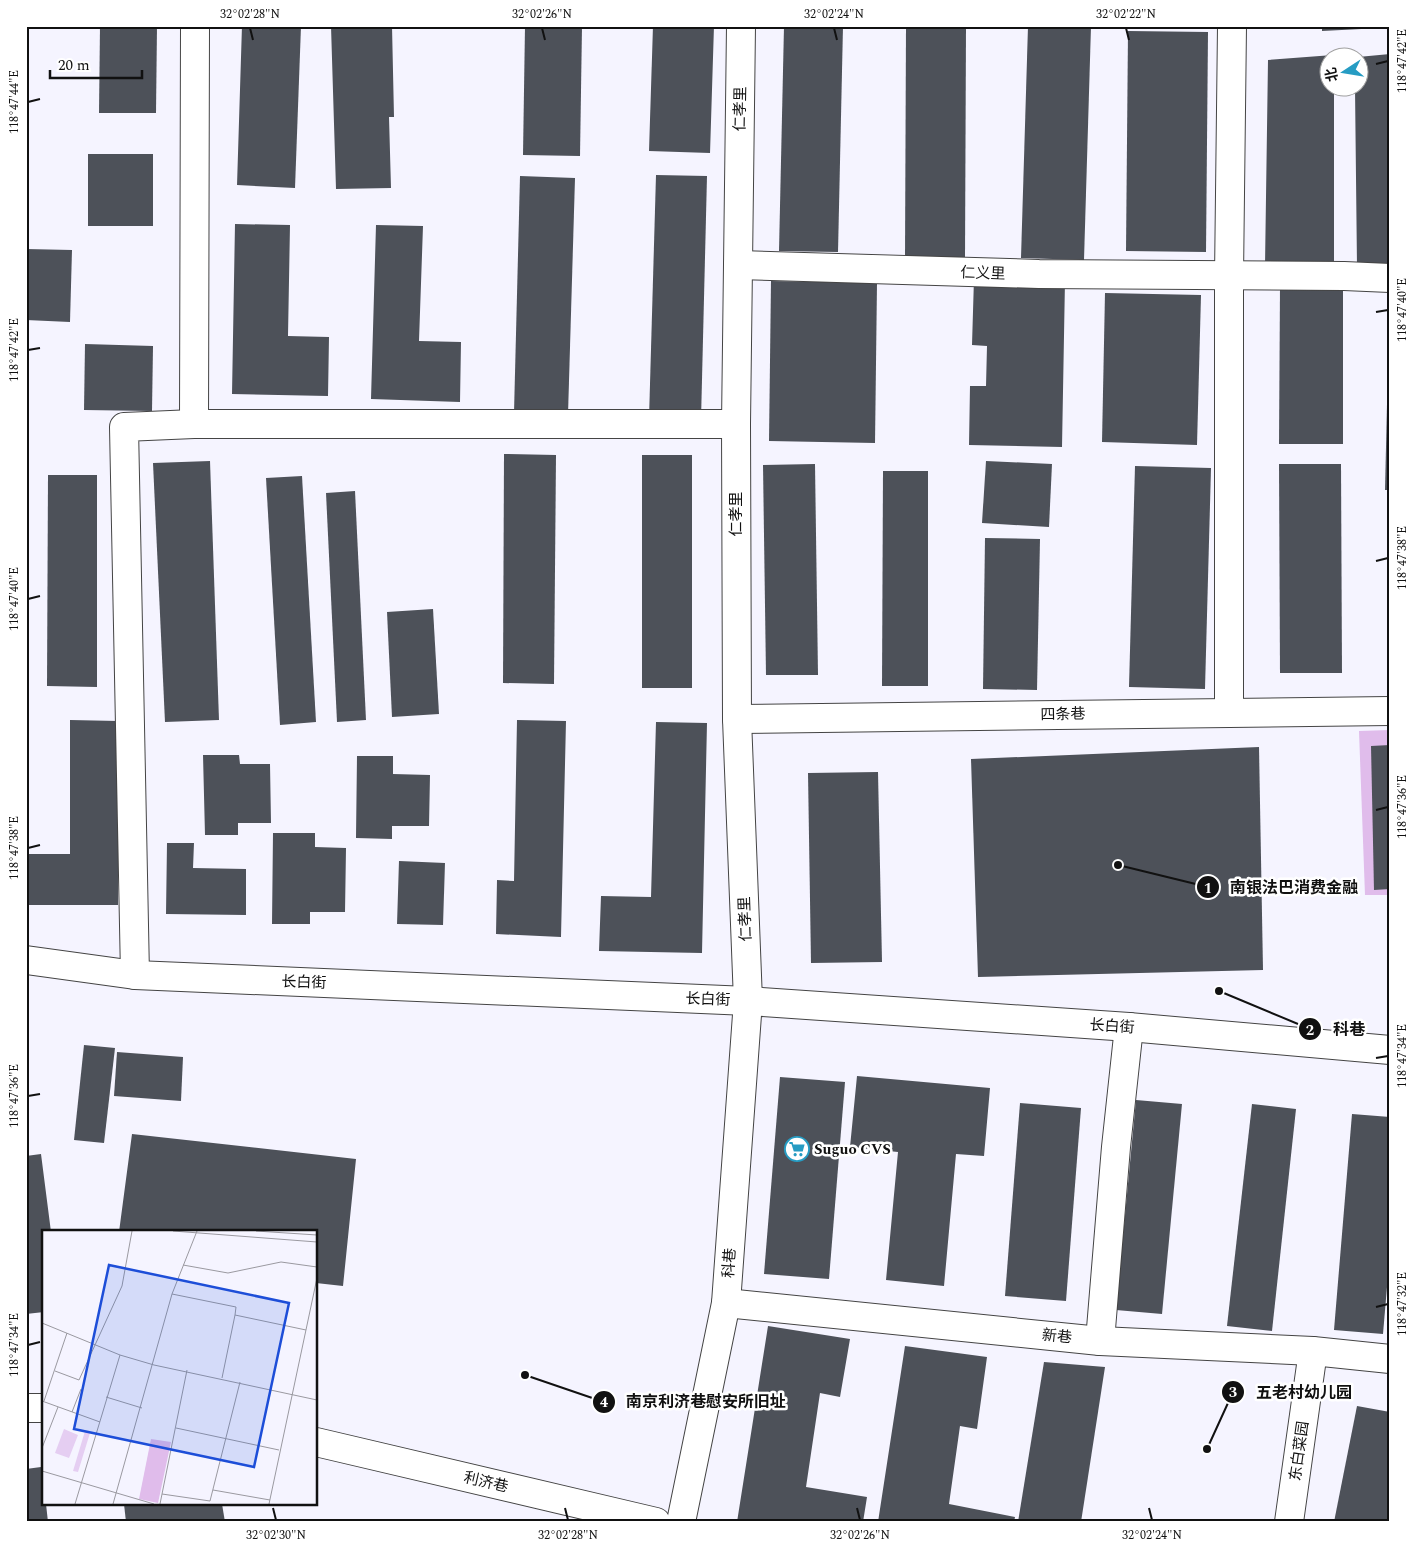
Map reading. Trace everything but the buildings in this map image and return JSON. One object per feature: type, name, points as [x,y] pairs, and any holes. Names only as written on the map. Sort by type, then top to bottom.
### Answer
[{"type":"street","points":[[194,424],[195,26]]},
{"type":"street","name":"仁孝里","points":[[741,26],[736,424],[737,719],[748,1001]]},
{"type":"street","points":[[1229,712],[1229,277],[1232,26]]},
{"type":"street","name":"仁义里","points":[[738,265],[1039,274],[1390,278]]},
{"type":"street","points":[[135,975],[124,427],[194,424],[736,424]]},
{"type":"street","name":"四条巷","points":[[737,719],[1390,711]]},
{"type":"street","name":"长白街","points":[[26,960],[135,975],[748,1001],[1129,1027],[1390,1050]]},
{"type":"street","name":"科巷","points":[[681,1522],[726,1303],[748,1001]]},
{"type":"street","points":[[1100,1341],[1116,1147],[1129,1027]]},
{"type":"street","name":"新巷","points":[[726,1303],[1100,1341],[1390,1358]]},
{"type":"street","name":"东白菜园","points":[[1289,1522],[1313,1352]]},
{"type":"street","points":[[26,1408],[42,1408]]},
{"type":"street","name":"利济巷","points":[[318,1442],[656,1522]]},
{"type":"shaded area","points":[[1390,730],[1390,895],[1365,895],[1359,731]]},
{"type":"place","name":"南银法巴消费金融","points":[[1118,865]]},
{"type":"place","name":"科巷","points":[[1219,991]]},
{"type":"place","name":"Suguo CVS","points":[[797,1149]]},
{"type":"place","name":"南京利济巷慰安所旧址","points":[[525,1375]]},
{"type":"place","name":"五老村幼儿园","points":[[1207,1449]]}]
